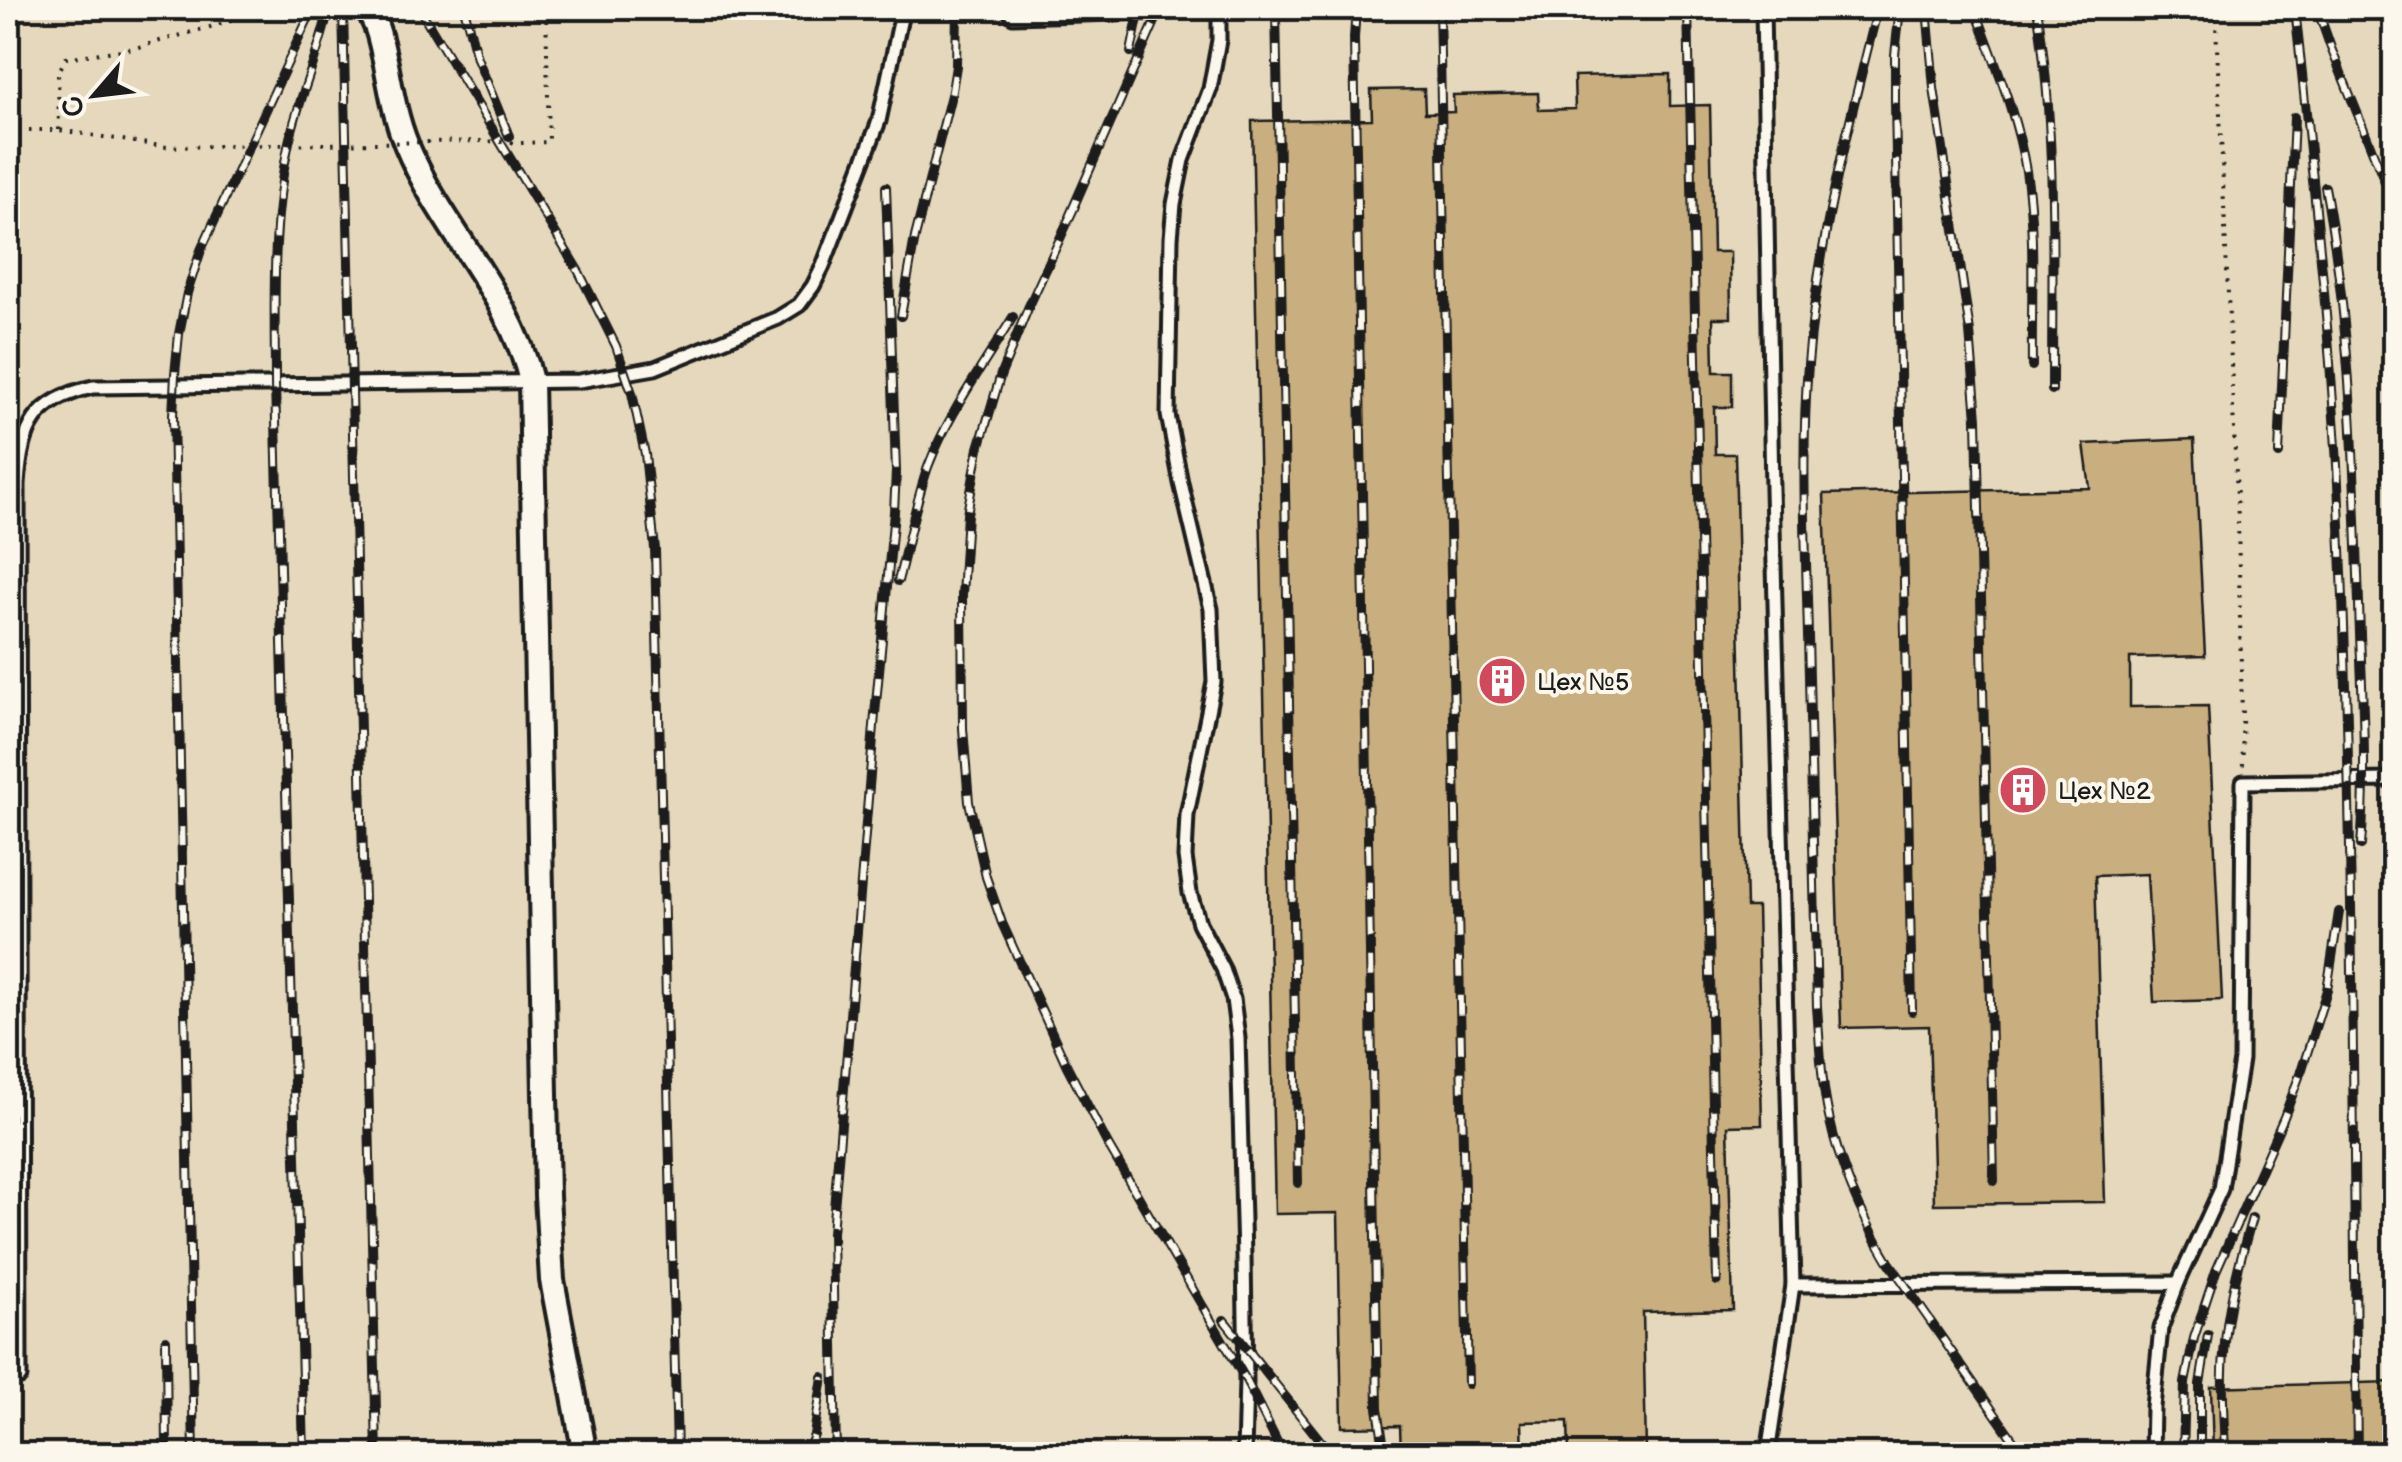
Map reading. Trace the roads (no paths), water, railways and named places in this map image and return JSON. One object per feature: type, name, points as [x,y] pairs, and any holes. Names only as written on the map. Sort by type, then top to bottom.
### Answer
[{"type":"street","points":[[366,8],[380,33],[405,141],[418,171],[512,322],[532,382],[547,1196],[552,1280],[585,1454]]},
{"type":"lane","points":[[20,1377],[18,484],[23,440],[30,426],[64,394],[93,386],[591,379],[655,368],[778,318],[799,305],[822,266],[879,121],[902,8]]},
{"type":"lane","points":[[1008,8],[1013,16],[1291,8]]},
{"type":"lane","points":[[1677,8],[1694,8]]},
{"type":"lane","points":[[1764,8],[1793,1285],[1768,1454]]},
{"type":"lane","points":[[1220,9],[1220,40],[1210,89],[1183,160],[1174,204],[1168,416],[1212,610],[1214,682],[1187,815],[1185,857],[1199,923],[1233,998],[1238,1038],[1246,1380],[1244,1454]]},
{"type":"lane","points":[[2152,1454],[2161,1328],[2222,1189],[2242,1060],[2243,782],[2394,780]]},
{"type":"lane","points":[[1793,1285],[2178,1283]]},
{"type":"railway","points":[[194,1454],[175,374],[187,293],[201,250],[313,8]]},
{"type":"railway","points":[[304,1454],[275,265],[288,147],[329,8]]},
{"type":"railway","points":[[343,8],[377,1454]]},
{"type":"railway","points":[[419,8],[579,272],[616,346],[632,393],[645,454],[655,549],[677,1454]]},
{"type":"railway","points":[[464,8],[477,58],[509,136]]},
{"type":"railway","points":[[901,316],[915,237],[952,91],[957,8]]},
{"type":"railway","points":[[1131,52],[1140,8]]},
{"type":"railway","points":[[1069,217],[1161,8]]},
{"type":"railway","points":[[1276,8],[1298,1183]]},
{"type":"railway","points":[[1356,8],[1378,1408],[1385,1454]]},
{"type":"railway","points":[[1439,8],[1468,1384]]},
{"type":"railway","points":[[1688,8],[1717,1281]]},
{"type":"railway","points":[[1878,8],[1827,229],[1806,398],[1805,534],[1822,1076],[1839,1155],[1870,1228],[1889,1262],[2023,1454]]},
{"type":"railway","points":[[1900,8],[1895,102],[1912,1011]]},
{"type":"railway","points":[[1927,8],[1934,88],[1970,332],[1977,419],[1994,1181]]},
{"type":"railway","points":[[1975,8],[2011,109],[2026,171],[2032,244],[2032,366]]},
{"type":"railway","points":[[2037,8],[2051,150],[2052,390]]},
{"type":"railway","points":[[2295,8],[2327,331],[2345,642],[2357,1454]]},
{"type":"railway","points":[[2317,8],[2394,204]]},
{"type":"railway","points":[[2279,454],[2294,117]]},
{"type":"railway","points":[[836,1454],[832,1233],[896,471],[886,187]]},
{"type":"railway","points":[[2325,187],[2341,290],[2353,446],[2363,724],[2361,845]]},
{"type":"railway","points":[[1075,206],[1001,374],[979,448],[967,514],[962,595],[963,728],[969,802],[986,877],[1002,923],[1067,1066],[1108,1145],[1246,1380],[1283,1454]]},
{"type":"railway","points":[[898,581],[919,495],[936,447],[1013,317]]},
{"type":"railway","points":[[2183,1454],[2185,1383],[2194,1338],[2216,1271],[2302,1069],[2327,990],[2339,912]]},
{"type":"railway","points":[[2225,1454],[2226,1337],[2234,1285],[2252,1218]]},
{"type":"railway","points":[[1224,1320],[1331,1454]]},
{"type":"railway","points":[[2200,1454],[2200,1384],[2208,1335]]},
{"type":"railway","points":[[166,1340],[167,1454]]},
{"type":"railway","points":[[807,1454],[823,1377]]},
{"type":"railway","points":[[8,1436],[12,1454]]},
{"type":"place","name":"Цех №5","points":[[1502,681]]},
{"type":"place","name":"Цех №2","points":[[2023,790]]}]
